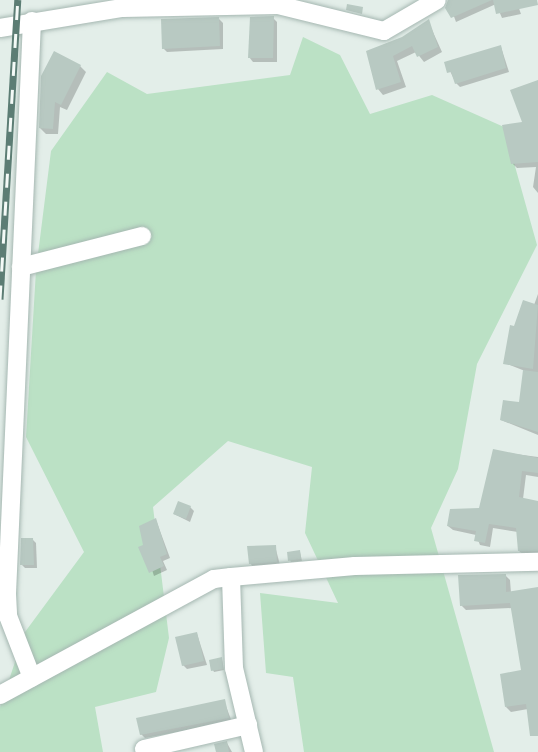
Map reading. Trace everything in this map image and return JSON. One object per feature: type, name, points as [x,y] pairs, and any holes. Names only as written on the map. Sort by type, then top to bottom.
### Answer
[{"type":"street","points":[[0,28],[122,8],[278,6],[384,31],[437,0]]},
{"type":"street","points":[[32,21],[7,594],[8,616],[32,678]]},
{"type":"street","points":[[21,267],[142,236]]},
{"type":"street","points":[[0,695],[214,579],[355,566],[538,562]]},
{"type":"street","points":[[231,576],[234,668],[254,752]]},
{"type":"street","points":[[144,749],[248,725]]},
{"type":"green space","points":[[303,37],[340,55],[370,114],[432,95],[504,127],[537,245],[477,364],[458,469],[431,528],[494,752],[304,752],[293,677],[266,673],[260,593],[338,603],[305,533],[312,467],[228,441],[153,507],[169,638],[156,692],[95,707],[103,752],[0,752],[0,707],[25,632],[84,552],[26,437],[36,270],[51,151],[107,72],[147,94],[290,75]]},
{"type":"building","points":[[448,0],[492,0],[451,18],[445,8]]},
{"type":"building","points":[[493,0],[537,0],[538,5],[496,14]]},
{"type":"building","points":[[347,4],[363,7],[362,14],[346,10]]},
{"type":"building","points":[[274,16],[273,58],[248,58],[250,17]]},
{"type":"building","points":[[219,17],[220,46],[162,49],[161,19]]},
{"type":"building","points":[[429,19],[438,47],[417,57],[412,46],[393,56],[401,82],[376,90],[366,51],[402,37]]},
{"type":"building","points":[[501,45],[506,68],[455,84],[451,72],[447,73],[444,62]]},
{"type":"building","points":[[54,51],[81,65],[61,105],[55,102],[53,129],[39,128],[41,76]]},
{"type":"building","points":[[538,80],[538,162],[511,164],[502,125],[522,122],[510,90]]},
{"type":"building","points":[[523,300],[538,305],[533,369],[503,364],[510,325],[514,326]]},
{"type":"building","points":[[523,370],[538,372],[538,432],[500,420],[503,400],[519,402]]},
{"type":"building","points":[[493,449],[538,458],[538,473],[522,471],[519,497],[538,501],[538,551],[518,551],[516,528],[489,524],[485,543],[474,541],[476,531],[447,526],[450,509],[479,508]]},
{"type":"building","points":[[178,501],[191,506],[186,519],[173,514]]},
{"type":"building","points":[[156,518],[167,554],[160,557],[164,566],[149,573],[138,547],[143,545],[139,526]]},
{"type":"building","points":[[21,538],[33,538],[34,565],[20,565]]},
{"type":"building","points":[[276,545],[277,562],[249,564],[247,546]]},
{"type":"building","points":[[300,550],[301,559],[288,561],[287,552]]},
{"type":"building","points":[[506,574],[506,592],[538,587],[538,736],[530,736],[526,704],[505,707],[500,674],[521,670],[510,603],[460,606],[458,575]]},
{"type":"building","points":[[197,632],[204,661],[182,666],[175,637]]},
{"type":"building","points":[[222,657],[223,669],[211,671],[209,660]]},
{"type":"building","points":[[225,699],[229,718],[140,735],[136,718]]},
{"type":"building","points":[[227,741],[229,752],[216,752],[214,744]]},
{"type":"railway","points":[[0,299],[18,0]]}]
